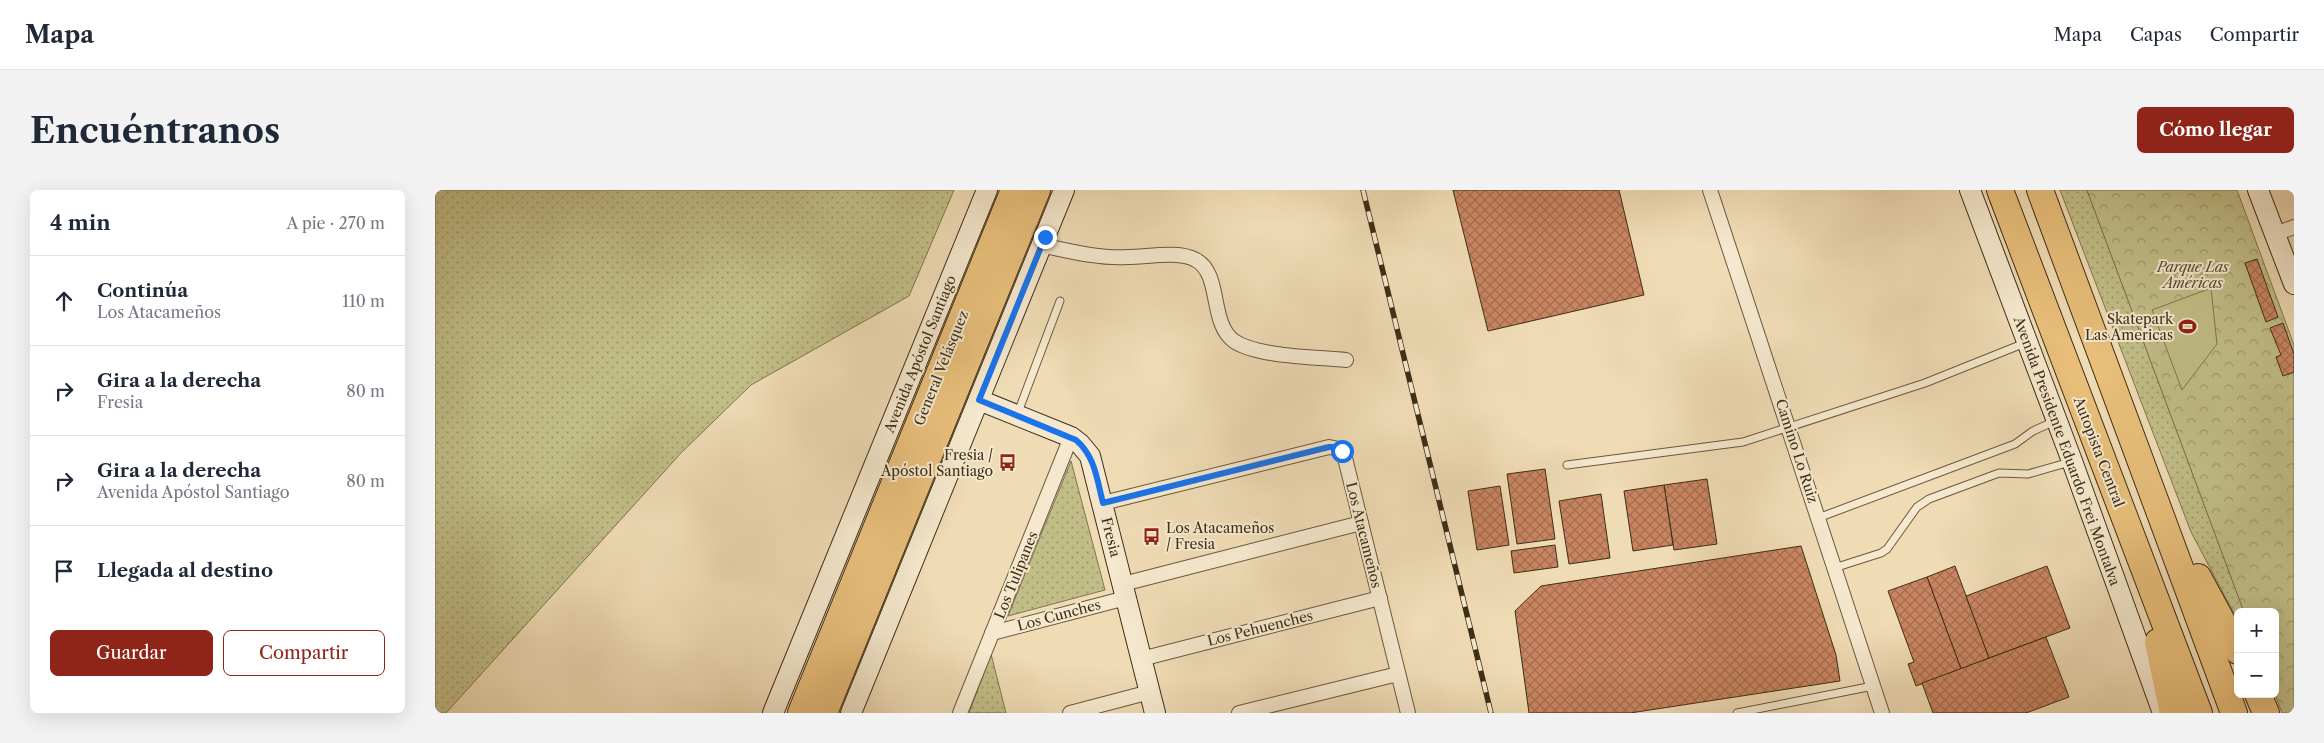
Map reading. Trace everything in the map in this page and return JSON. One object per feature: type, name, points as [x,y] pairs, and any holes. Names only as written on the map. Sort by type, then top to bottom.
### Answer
[{"type":"highway","name":"General Velásquez","points":[[801,713],[1014,190]]},
{"type":"highway","name":"General Velásquez","points":[[824,713],[1037,190]]},
{"type":"highway","name":"Autopista Central","points":[[2000,190],[2199,713]]},
{"type":"highway","points":[[2040,190],[2234,713]]},
{"type":"highway","points":[[2150,486],[2234,644]]},
{"type":"highway","points":[[2135,546],[2173,713]]},
{"type":"highway","points":[[2260,698],[2266,713]]},
{"type":"street","name":"Avenida Apóstol Santiago","points":[[773,713],[987,190]]},
{"type":"street","points":[[851,713],[1064,190]]},
{"type":"street","name":"Camino Lo Ruiz","points":[[1710,190],[1883,713]]},
{"type":"street","name":"Avenida Presidente Eduardo Frei Montalva","points":[[1970,190],[2072,461],[2163,713]]},
{"type":"street","points":[[2258,190],[2294,284]]},
{"type":"street","points":[[2275,234],[2294,227]]},
{"type":"street","points":[[1041,245],[1128,258],[1147,255],[1189,257],[1201,263],[1208,273],[1223,327],[1235,341],[1279,354],[1346,360]]},
{"type":"street","name":"Fresia","points":[[979,400],[1071,437],[1081,444],[1089,456],[1103,503],[1155,713]]},
{"type":"street","name":"Los Tulipanes","points":[[960,713],[1071,437]]},
{"type":"street","name":"Los Atacameños","points":[[1103,503],[1334,447],[1344,454],[1408,713]]},
{"type":"street","name":"Los Cunches","points":[[992,633],[1125,591],[1361,523]]},
{"type":"street","name":"Los Pehuenches","points":[[1141,659],[1380,598]]},
{"type":"street","points":[[1239,713],[1399,674]]},
{"type":"street","points":[[1070,713],[1149,692]]},
{"type":"lane","points":[[1017,415],[1060,301]]},
{"type":"lane","points":[[1567,465],[1743,442],[1925,383],[2027,342]]},
{"type":"lane","points":[[1818,518],[2015,444],[2033,431],[2057,421]]},
{"type":"lane","points":[[1834,568],[1881,553],[1887,549],[1917,507],[1929,499],[1999,473],[2028,474],[2072,461]]},
{"type":"lane","points":[[1737,713],[1873,686]]},
{"type":"green space","points":[[435,190],[954,190],[909,296],[751,385],[681,453],[446,713],[435,713]]},
{"type":"green space","points":[[2060,190],[2087,190],[2243,608],[2234,608],[2234,613],[2191,532]]},
{"type":"green space","name":"Parque Las Américas","points":[[2087,190],[2237,190],[2294,345],[2294,713],[2282,713],[2276,698],[2279,698],[2279,608],[2243,608]]},
{"type":"green space","name":"Skatepark Las Americas","points":[[2211,288],[2217,344],[2182,390],[2152,310]]},
{"type":"green space","points":[[1071,461],[1105,590],[1008,616]]},
{"type":"green space","points":[[991,654],[1006,713],[969,713]]},
{"type":"building","points":[[1453,190],[1619,190],[1644,295],[1488,331]]},
{"type":"building","points":[[2257,259],[2278,317],[2266,322],[2245,263]]},
{"type":"building","points":[[2283,323],[2294,354],[2294,372],[2283,376],[2276,357],[2281,355],[2270,328]]},
{"type":"building","points":[[1545,469],[1555,539],[1517,544],[1507,474]]},
{"type":"building","points":[[1707,479],[1717,544],[1674,550],[1664,485]]},
{"type":"building","points":[[1664,485],[1673,545],[1633,551],[1624,491]]},
{"type":"building","points":[[1500,486],[1509,545],[1477,550],[1468,491]]},
{"type":"building","points":[[1601,494],[1610,558],[1569,564],[1559,501]]},
{"type":"building","points":[[1555,545],[1558,567],[1514,573],[1511,551]]},
{"type":"building","points":[[1801,546],[1836,655],[1840,681],[1630,713],[1529,713],[1515,611],[1541,586]]},
{"type":"building","points":[[1955,566],[1989,658],[1961,669],[1927,577]]},
{"type":"building","points":[[2047,566],[2070,628],[1989,658],[1966,596]]},
{"type":"building","points":[[1927,577],[1961,669],[1916,686],[1908,664],[1914,662],[1888,591]]},
{"type":"building","points":[[2046,637],[2069,697],[2026,713],[1933,713],[1922,683]]},
{"type":"railway","points":[[1363,190],[1491,713]]},
{"type":"place","name":"Skatepark Las Americas","points":[[2187,327]]},
{"type":"place","name":"Fresia / Apóstol Santiago","points":[[1007,463]]},
{"type":"place","name":"Los Atacameños / Fresia","points":[[1152,536]]},
{"type":"route","points":[[1045,237],[979,400],[1071,437],[1081,444],[1093,463],[1103,503],[1329,447],[1342,451]]}]
